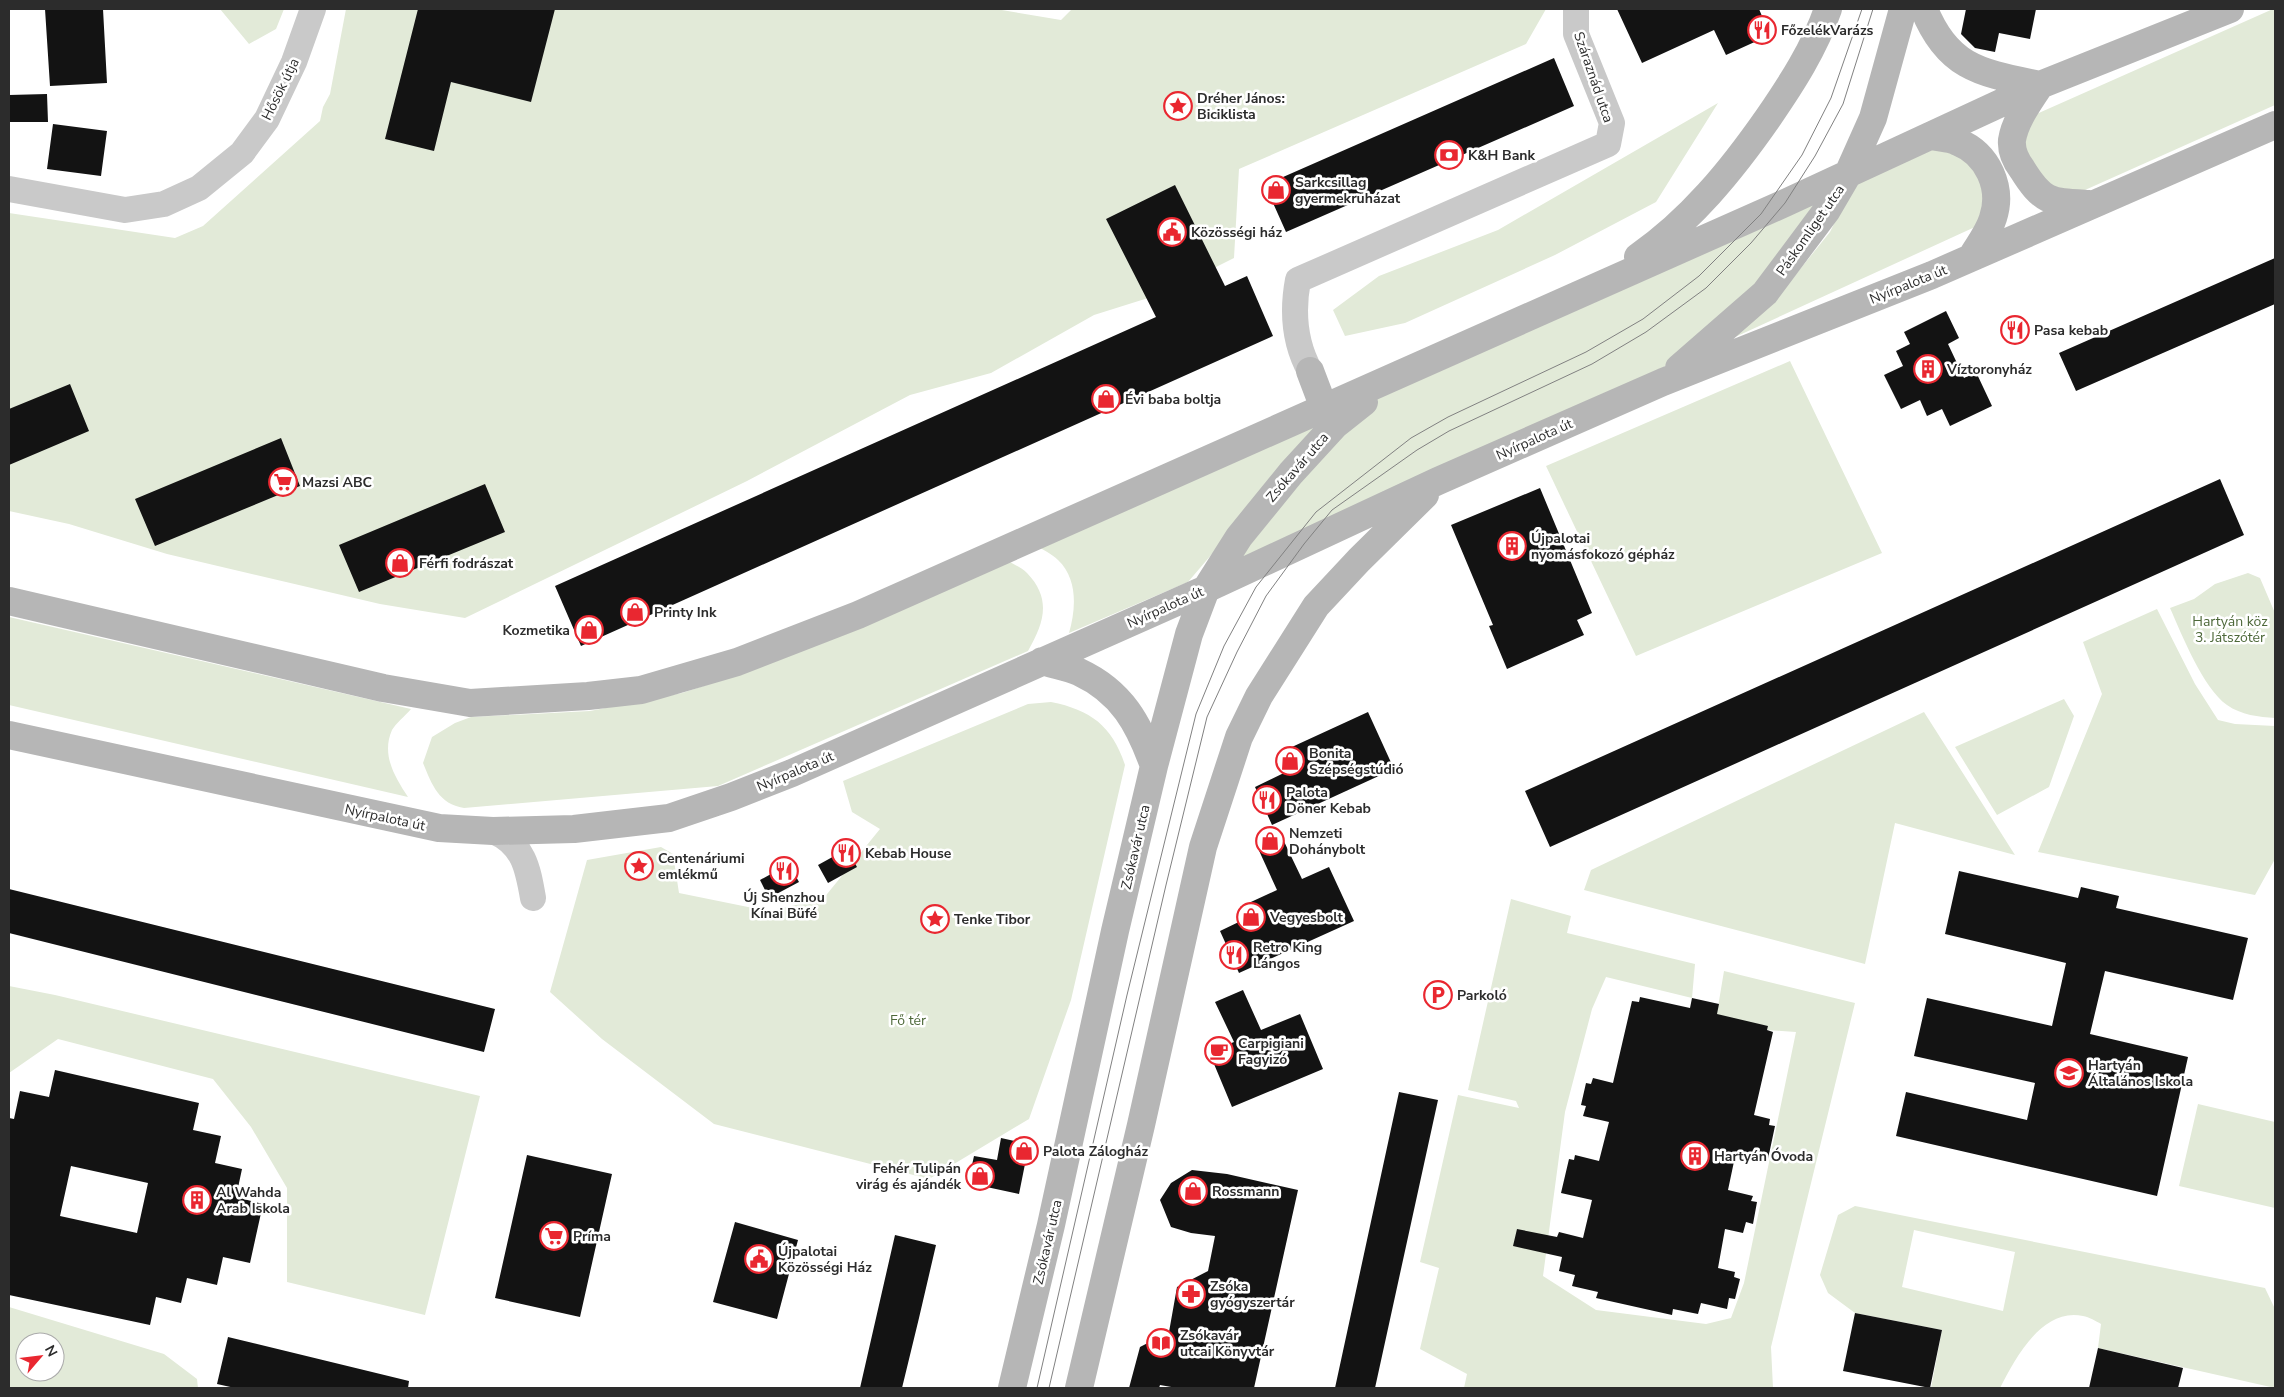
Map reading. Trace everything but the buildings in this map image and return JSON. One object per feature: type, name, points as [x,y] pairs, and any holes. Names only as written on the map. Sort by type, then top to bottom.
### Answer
[{"type":"main road","points":[[1596,286],[1648,250],[1696,209],[1732,169],[1792,83],[1817,39],[1828,9]]},
{"type":"main road","name":"Páskomliget utca","points":[[1663,382],[1765,293],[1827,210],[1848,174],[1874,118],[1903,9]]},
{"type":"main road","points":[[1924,9],[1937,36],[1951,53],[1967,66],[2000,77],[2040,84]]},
{"type":"main road","points":[[9,601],[383,688],[470,703],[588,696],[641,690],[737,662],[858,615],[1397,377],[1932,136],[2040,84],[2230,9]]},
{"type":"main road","points":[[2040,84],[2024,111],[2012,139],[2012,149],[2018,163],[2032,185],[2042,196],[2058,202],[2093,204]]},
{"type":"main road","name":"Nyírpalota út","points":[[9,736],[439,828],[493,831],[574,829],[669,818],[732,797],[792,773],[1206,589],[1438,481],[1663,382],[1970,258],[2275,125]]},
{"type":"main road","points":[[1932,136],[1958,141],[1972,149],[1985,162],[1995,182],[1997,200],[1993,219],[1970,258]]},
{"type":"main road","points":[[1310,371],[1324,408]]},
{"type":"main road","name":"Zsókavár utca","points":[[1012,1388],[1051,1225],[1099,998],[1154,766],[1189,634],[1206,589],[1239,537],[1291,473],[1335,425],[1397,377]]},
{"type":"main road","points":[[1079,1388],[1139,1134],[1203,847],[1239,737],[1264,688],[1316,606],[1438,481]]},
{"type":"main road","points":[[1042,661],[1079,672],[1108,690],[1126,709],[1142,732],[1154,766]]},
{"type":"street","name":"Hősök útja","points":[[9,189],[125,210],[164,204],[199,188],[242,154],[268,118],[294,62],[313,9]]},
{"type":"street","name":"Száraznád utca","points":[[1310,371],[1300,353],[1294,305],[1298,280],[1608,144],[1612,123],[1576,34],[1576,9]]},
{"type":"street","points":[[493,831],[504,836],[519,851],[529,870],[532,898]]},
{"type":"green space","points":[[220,9],[284,9],[276,29],[249,44]]},
{"type":"green space","points":[[346,9],[996,9],[1061,20],[1072,9],[1546,9],[1526,44],[1239,169],[1234,258],[1164,293],[1094,315],[991,373],[910,395],[747,481],[465,618],[380,604],[167,554],[69,524],[9,511],[9,213],[175,238],[203,226],[320,121],[323,107],[330,94]]},
{"type":"green space","points":[[2275,9],[2275,105],[2085,190],[2054,191],[2031,174],[2022,136],[2032,116]]},
{"type":"green space","points":[[1718,103],[1656,202],[1555,255],[1405,323],[1345,336],[1333,310],[1379,276],[1498,230]]},
{"type":"green space","points":[[1944,143],[1980,164],[1988,221],[1722,343],[1776,299],[1830,232],[1854,183]]},
{"type":"green space","points":[[1818,198],[1782,252],[1752,290],[1664,367],[1230,564],[1378,391]]},
{"type":"green space","points":[[1790,361],[1882,553],[1636,656],[1546,466]]},
{"type":"green space","points":[[1335,410],[1188,582],[1069,633],[1074,595],[1069,576],[1058,560],[1035,545]]},
{"type":"green space","points":[[1004,559],[1027,573],[1040,592],[1043,602],[1043,611],[1038,631],[1028,651],[718,786],[464,808],[455,806],[442,798],[433,786],[423,763],[432,737],[455,723],[471,717],[590,711],[682,693],[728,678]]},
{"type":"green space","name":"Hartyán köz 3. Játszótér","points":[[2248,573],[2260,578],[2275,613],[2275,718],[2256,716],[2238,711],[2218,697],[2194,660],[2170,608],[2194,599],[2215,584]]},
{"type":"green space","points":[[2157,609],[2195,684],[2218,720],[2235,724],[2275,726],[2275,859],[2255,895],[2038,852],[2102,694],[2083,642]]},
{"type":"green space","points":[[9,617],[411,709],[392,730],[388,748],[394,774],[408,797],[9,705]]},
{"type":"green space","points":[[2064,699],[2074,716],[2049,787],[1997,815],[1955,747]]},
{"type":"green space","name":"Fő tér","points":[[1051,702],[1078,710],[1098,722],[1114,740],[1125,765],[1071,1000],[1029,1119],[929,1179],[714,1124],[602,1039],[550,992],[587,860],[661,847],[673,854],[679,893],[768,911],[823,899],[880,829],[852,812],[843,781],[1028,704]]},
{"type":"green space","points":[[1924,712],[2015,855],[1895,823],[1865,964],[1584,890],[1591,870]]},
{"type":"green space","points":[[1511,899],[1571,916],[1567,933],[1695,964],[1692,998],[1606,977],[1592,1009],[1565,1112],[1543,1276],[1596,1310],[1706,1324],[1731,1318],[1744,1283],[1796,1032],[1767,1030],[1768,1026],[1716,1019],[1724,971],[1855,1003],[1771,1347],[1773,1388],[1464,1388],[1467,1374],[1420,1349],[1439,1268],[1420,1262],[1458,1095],[1519,1108],[1516,1101],[1468,1090]]},
{"type":"green space","points":[[9,986],[55,995],[480,1096],[425,1315],[287,1282],[287,1188],[251,1127],[213,1079],[58,1039],[9,1073]]},
{"type":"green space","points":[[2198,1104],[2275,1122],[2275,1208],[2179,1186]]},
{"type":"green space","points":[[1855,1206],[2265,1288],[2275,1309],[2275,1388],[2098,1348],[2101,1324],[2085,1317],[2068,1315],[2055,1319],[2032,1338],[2022,1350],[2000,1388],[1931,1388],[1942,1330],[1855,1313],[1828,1293],[1820,1275],[1838,1215]],"holes":[[[1914,1230],[2015,1252],[2003,1311],[1902,1287]]]},
{"type":"green space","points":[[9,1307],[164,1354],[197,1379],[198,1388],[9,1388]]},
{"type":"tram line","points":[[1037,1388],[1127,995],[1196,714],[1224,646],[1256,587],[1316,512],[1411,438],[1448,417],[1586,352],[1643,319],[1699,276],[1761,214],[1802,155],[1831,98],[1862,9]]},
{"type":"tram line","points":[[1049,1388],[1207,717],[1237,652],[1266,596],[1304,544],[1332,510],[1417,450],[1449,431],[1592,364],[1646,332],[1706,288],[1751,243],[1785,203],[1815,156],[1843,104],[1873,9]]},
{"type":"place","name":"FőzelékVarázs","points":[[1762,30]]},
{"type":"place","name":"Dréher János: Biciklista","points":[[1178,106]]},
{"type":"place","name":"K&H Bank","points":[[1449,155]]},
{"type":"place","name":"Sarkcsillag gyermekruházat","points":[[1276,190]]},
{"type":"place","name":"Közösségi ház","points":[[1172,232]]},
{"type":"place","name":"Pasa kebab","points":[[2015,330]]},
{"type":"place","name":"Víztoronyház","points":[[1928,369]]},
{"type":"place","name":"Évi baba boltja","points":[[1106,399]]},
{"type":"place","name":"Mazsi ABC","points":[[283,482]]},
{"type":"place","name":"Újpalotai nyomásfokozó gépház","points":[[1512,546]]},
{"type":"place","name":"Férfi fodrászat","points":[[400,563]]},
{"type":"place","name":"Printy Ink","points":[[635,612]]},
{"type":"place","name":"Kozmetika","points":[[589,630]]},
{"type":"place","name":"Bonita Szépségstúdió","points":[[1290,761]]},
{"type":"place","name":"Palota Döner Kebab","points":[[1267,800]]},
{"type":"place","name":"Nemzeti Dohánybolt","points":[[1270,841]]},
{"type":"place","name":"Kebab House","points":[[846,853]]},
{"type":"place","name":"Centenáriumi emlékmű","points":[[639,866]]},
{"type":"place","name":"Új Shenzhou Kínai Büfé","points":[[784,871]]},
{"type":"place","name":"Vegyesbolt","points":[[1251,917]]},
{"type":"place","name":"Tenke Tibor","points":[[935,919]]},
{"type":"place","name":"Retro King Lángos","points":[[1234,955]]},
{"type":"place","name":"Parkoló","points":[[1438,995]]},
{"type":"place","name":"Carpigiani Fagyizó","points":[[1219,1051]]},
{"type":"place","name":"Hartyán Általános Iskola","points":[[2069,1073]]},
{"type":"place","name":"Palota Zálogház","points":[[1024,1151]]},
{"type":"place","name":"Hartyán Óvoda","points":[[1695,1156]]},
{"type":"place","name":"Fehér Tulipán virág és ajándék","points":[[980,1176]]},
{"type":"place","name":"Rossmann","points":[[1193,1191]]},
{"type":"place","name":"Al Wahda Arab Iskola","points":[[197,1200]]},
{"type":"place","name":"Príma","points":[[554,1236]]},
{"type":"place","name":"Újpalotai Közösségi Ház","points":[[759,1259]]},
{"type":"place","name":"Zsóka gyógyszertár","points":[[1191,1294]]},
{"type":"place","name":"Zsókavár utcai Könyvtár","points":[[1161,1343]]}]
